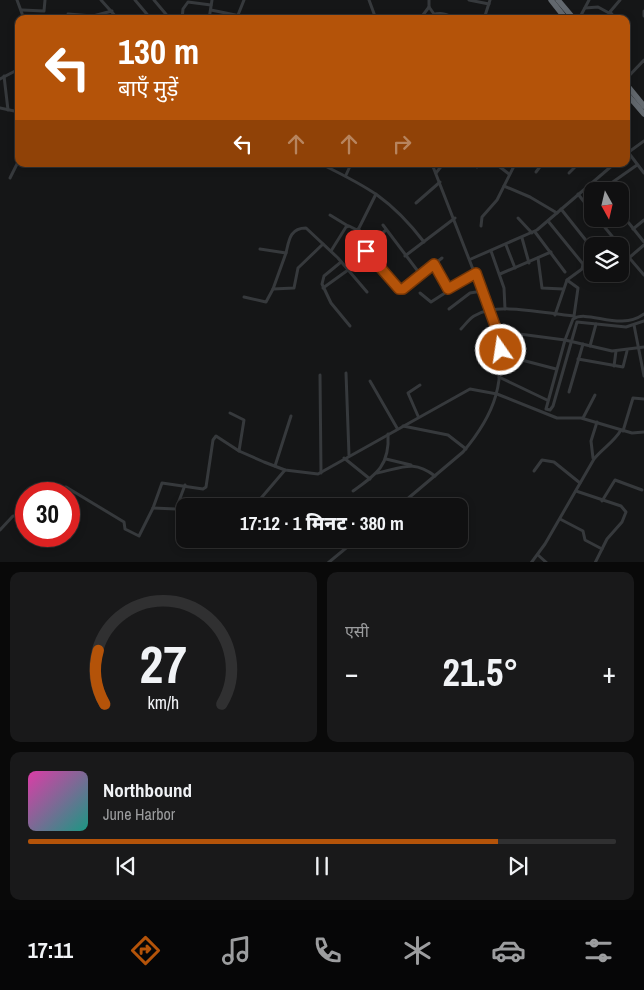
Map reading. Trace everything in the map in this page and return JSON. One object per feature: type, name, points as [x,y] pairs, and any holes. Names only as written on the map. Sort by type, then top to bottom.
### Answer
[{"type":"highway","points":[[551,0],[563,15]]},
{"type":"highway","points":[[558,0],[571,15]]},
{"type":"highway","points":[[630,89],[644,106]]},
{"type":"highway","points":[[630,98],[644,114]]},
{"type":"street","points":[[17,0],[23,15]]},
{"type":"street","points":[[22,10],[44,11],[45,0]]},
{"type":"street","points":[[101,0],[115,15]]},
{"type":"street","points":[[135,0],[148,15]]},
{"type":"street","points":[[154,0],[167,15]]},
{"type":"street","points":[[210,15],[212,0]]},
{"type":"street","points":[[236,15],[244,0]]},
{"type":"street","points":[[369,0],[375,15]]},
{"type":"street","points":[[429,0],[429,7],[434,14],[448,15]]},
{"type":"street","points":[[469,0],[490,2],[485,15]]},
{"type":"street","points":[[581,15],[589,0]]},
{"type":"street","points":[[610,12],[620,0]]},
{"type":"street","points":[[182,15],[187,2],[194,1],[212,5]]},
{"type":"street","points":[[423,15],[429,7]]},
{"type":"street","points":[[584,8],[598,7],[613,15]]},
{"type":"street","points":[[211,10],[231,15]]},
{"type":"street","points":[[97,15],[112,11]]},
{"type":"street","points":[[644,11],[644,16]]},
{"type":"street","points":[[68,14],[80,15]]},
{"type":"street","points":[[630,75],[644,60]]},
{"type":"street","points":[[0,78],[15,71]]},
{"type":"street","points":[[4,76],[8,110]]},
{"type":"street","points":[[0,108],[15,111]]},
{"type":"street","points":[[630,151],[644,141]]},
{"type":"street","points":[[630,157],[644,173]]},
{"type":"street","points":[[614,182],[637,165]]},
{"type":"street","points":[[10,178],[16,167]]},
{"type":"street","points":[[328,167],[346,175],[376,194],[404,216],[424,242]]},
{"type":"street","points":[[346,175],[350,167]]},
{"type":"street","points":[[409,498],[466,449],[495,404],[500,377],[501,350],[497,331],[455,218],[433,167]]},
{"type":"street","points":[[436,173],[441,167]]},
{"type":"street","points":[[500,167],[509,174]]},
{"type":"street","points":[[481,226],[482,217],[497,200],[513,167]]},
{"type":"street","points":[[536,172],[540,167]]},
{"type":"street","points":[[569,173],[575,167]]},
{"type":"street","points":[[470,259],[533,232],[608,167]]},
{"type":"street","points":[[416,203],[440,182]]},
{"type":"street","points":[[504,186],[556,213]]},
{"type":"street","points":[[358,229],[376,194]]},
{"type":"street","points":[[578,194],[584,201]]},
{"type":"street","points":[[561,209],[584,238]]},
{"type":"street","points":[[330,215],[348,226],[358,229],[372,242]]},
{"type":"street","points":[[405,256],[455,218]]},
{"type":"street","points":[[518,218],[551,252],[565,272]]},
{"type":"street","points":[[548,220],[583,264],[582,269],[568,280],[555,315]]},
{"type":"street","points":[[633,229],[644,220]]},
{"type":"street","points":[[629,224],[644,243],[630,257],[644,275]]},
{"type":"street","points":[[382,225],[420,274]]},
{"type":"street","points":[[331,252],[348,226]]},
{"type":"street","points":[[244,297],[266,302],[273,289],[291,234],[298,229],[306,228],[341,262],[367,292]]},
{"type":"street","points":[[386,230],[366,248],[366,251],[397,288],[403,289],[442,258]]},
{"type":"street","points":[[522,238],[530,263]]},
{"type":"street","points":[[273,289],[294,288],[298,268],[323,244]]},
{"type":"street","points":[[506,245],[515,268]]},
{"type":"street","points":[[260,249],[286,253]]},
{"type":"street","points":[[491,251],[504,288],[505,309]]},
{"type":"street","points":[[500,274],[530,263],[551,252]]},
{"type":"street","points":[[538,258],[542,288],[564,288]]},
{"type":"street","points":[[341,262],[322,278],[323,288],[335,308],[350,326]]},
{"type":"street","points":[[434,264],[448,289]]},
{"type":"street","points":[[323,288],[348,270]]},
{"type":"street","points":[[420,293],[431,302],[448,289],[476,273]]},
{"type":"street","points":[[568,280],[578,288],[574,317],[564,340],[546,409],[550,410],[553,406],[575,324],[574,317]]},
{"type":"street","points":[[449,309],[470,293],[482,291]]},
{"type":"street","points":[[461,329],[475,315],[488,310],[505,309],[574,317],[581,316],[604,321],[626,321],[644,314]]},
{"type":"street","points":[[575,324],[579,321],[619,327],[634,325],[644,320]]},
{"type":"street","points":[[590,346],[596,324]]},
{"type":"street","points":[[634,325],[642,348],[644,376]]},
{"type":"street","points":[[497,331],[570,341],[616,351],[642,348]]},
{"type":"street","points":[[510,333],[514,358],[556,369]]},
{"type":"street","points":[[569,392],[583,344]]},
{"type":"street","points":[[614,366],[616,351]]},
{"type":"street","points":[[578,360],[625,366],[627,351]]},
{"type":"street","points":[[346,373],[349,455]]},
{"type":"street","points":[[320,375],[321,473]]},
{"type":"street","points":[[500,377],[547,400]]},
{"type":"street","points":[[370,381],[397,428]]},
{"type":"street","points":[[418,416],[408,393],[420,385]]},
{"type":"street","points":[[80,496],[124,522],[125,528],[138,536],[141,534],[153,508],[162,483],[203,489],[206,487],[213,440],[216,436],[239,452],[285,470],[321,473],[349,455],[467,390],[498,394],[557,418],[583,418],[636,434],[644,432]]},
{"type":"street","points":[[583,418],[594,395]]},
{"type":"street","points":[[531,562],[538,555],[594,459],[603,448],[615,440],[622,430],[634,398],[644,399]]},
{"type":"street","points":[[230,413],[244,420],[239,452]]},
{"type":"street","points":[[275,466],[290,416]]},
{"type":"street","points":[[594,459],[591,441],[597,422]]},
{"type":"street","points":[[402,426],[448,435],[466,449]]},
{"type":"street","points":[[354,491],[376,473],[386,459],[388,434]]},
{"type":"street","points":[[344,458],[370,478]]},
{"type":"street","points":[[386,459],[412,466]]},
{"type":"street","points":[[534,471],[542,460],[553,462],[580,483]]},
{"type":"street","points":[[376,473],[421,466],[435,476]]},
{"type":"street","points":[[261,498],[285,470]]},
{"type":"street","points":[[602,501],[615,480],[642,490]]},
{"type":"street","points":[[153,508],[176,509],[185,485]]},
{"type":"street","points":[[576,490],[602,501],[621,506],[626,512],[622,522],[609,536],[595,562]]},
{"type":"street","points":[[0,530],[15,516]]},
{"type":"street","points":[[560,519],[583,531],[585,540],[602,549]]},
{"type":"street","points":[[328,562],[346,548]]},
{"type":"street","points":[[538,555],[547,562]]},
{"type":"route","points":[[366,251],[397,288],[401,290],[434,264],[448,289],[476,273],[497,331],[501,350]]}]
